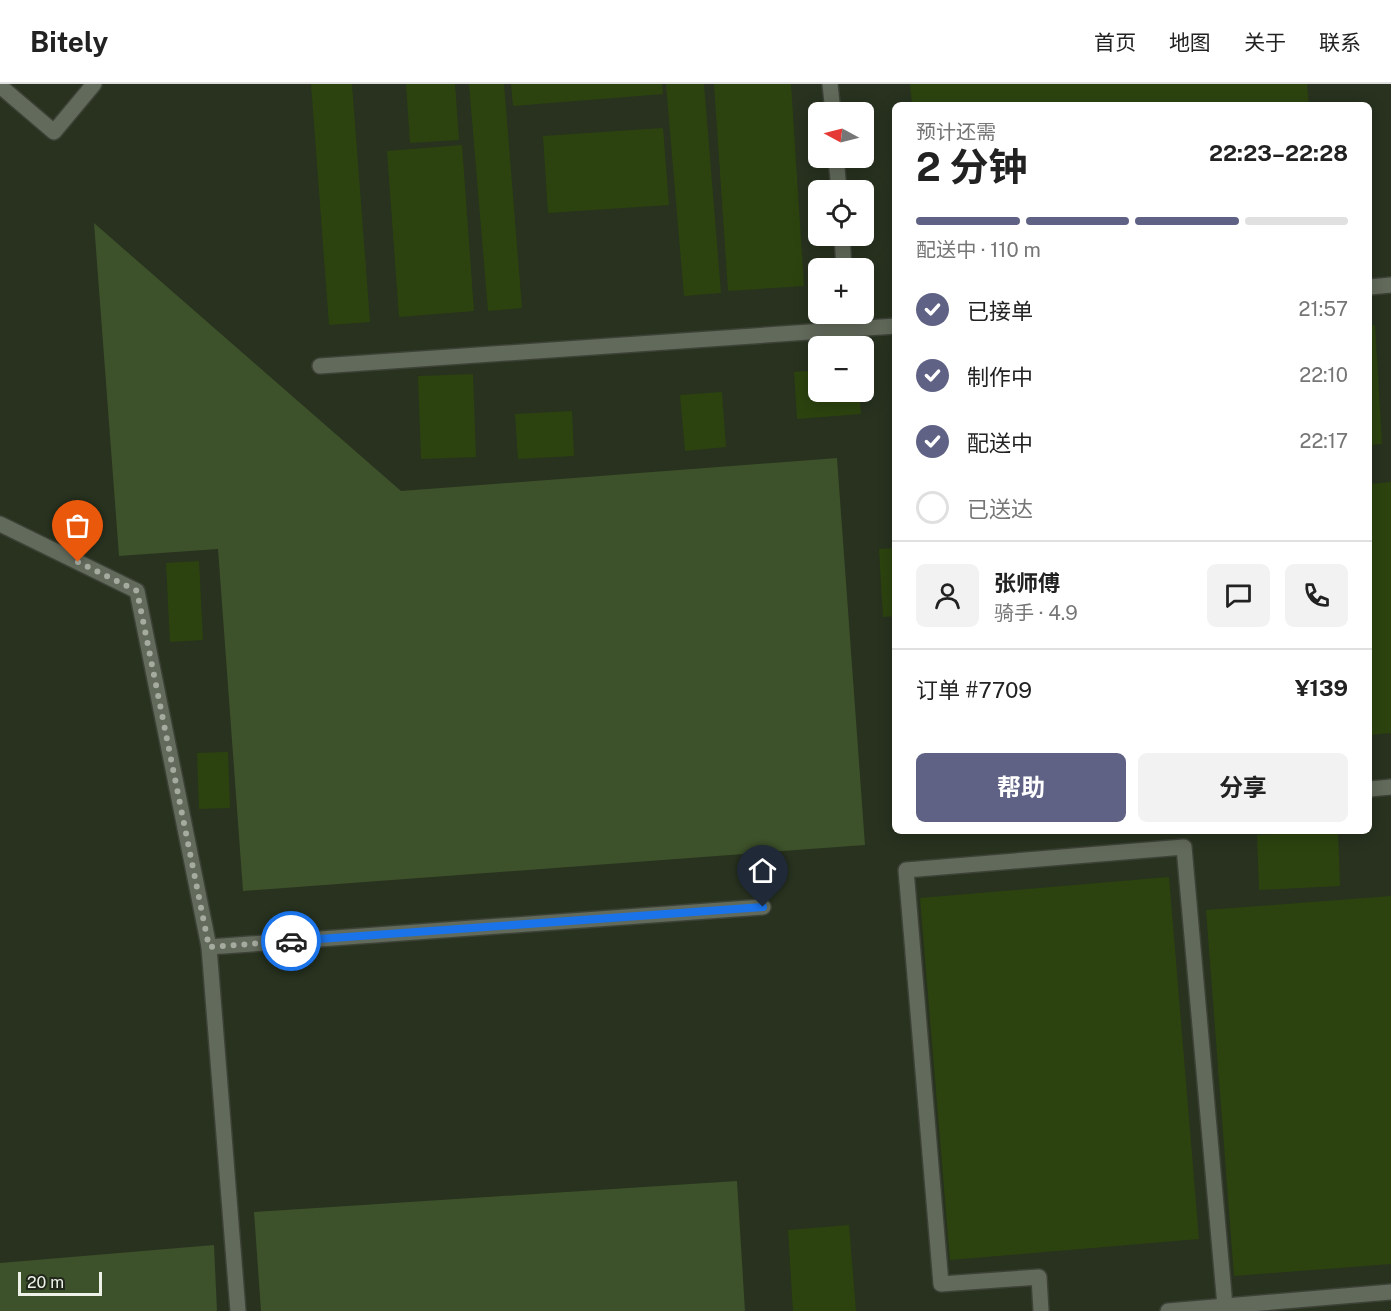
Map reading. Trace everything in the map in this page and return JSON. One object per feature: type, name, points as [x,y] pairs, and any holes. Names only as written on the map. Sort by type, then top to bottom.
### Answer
[{"type":"lane","points":[[0,86],[54,132],[94,84]]},
{"type":"lane","points":[[830,84],[832,102]]},
{"type":"lane","points":[[1372,286],[1391,285]]},
{"type":"lane","points":[[320,366],[813,324]]},
{"type":"lane","points":[[874,324],[892,326]]},
{"type":"lane","points":[[0,524],[137,591],[209,947],[238,1311]]},
{"type":"lane","points":[[1372,789],[1391,787]]},
{"type":"lane","points":[[1041,1311],[1039,1277],[941,1284],[906,870],[1184,847],[1225,1306]]},
{"type":"lane","points":[[209,947],[763,907]]},
{"type":"lane","points":[[1168,1311],[1391,1292]]},
{"type":"shaded area","points":[[0,84],[1391,84],[1391,1311],[0,1311]]},
{"type":"green space","points":[[94,223],[401,491],[837,458],[865,845],[243,891],[218,549],[119,556]]},
{"type":"green space","points":[[737,1181],[745,1311],[261,1311],[254,1212]]},
{"type":"green space","points":[[214,1245],[217,1311],[0,1311],[0,1263]]},
{"type":"building","points":[[311,84],[352,84],[370,322],[329,325]]},
{"type":"building","points":[[406,84],[455,84],[459,140],[410,143]]},
{"type":"building","points":[[469,84],[504,84],[522,308],[488,311]]},
{"type":"building","points":[[511,84],[662,84],[663,94],[513,106]]},
{"type":"building","points":[[666,84],[704,84],[721,293],[684,296]]},
{"type":"building","points":[[714,84],[791,84],[804,286],[728,291]]},
{"type":"building","points":[[910,84],[1307,84],[1309,102],[912,102]]},
{"type":"building","points":[[663,128],[669,205],[548,213],[543,136]]},
{"type":"building","points":[[462,145],[474,311],[399,317],[387,151]]},
{"type":"building","points":[[1375,325],[1382,444],[1372,445],[1372,326]]},
{"type":"building","points":[[808,371],[808,402],[860,402],[861,414],[797,419],[794,372]]},
{"type":"building","points":[[473,374],[476,457],[421,459],[418,376]]},
{"type":"building","points":[[722,392],[726,447],[685,451],[680,395]]},
{"type":"building","points":[[572,411],[574,456],[518,459],[515,414]]},
{"type":"building","points":[[1391,482],[1391,733],[1372,735],[1372,484]]},
{"type":"building","points":[[892,548],[892,616],[883,617],[879,549]]},
{"type":"building","points":[[199,561],[203,640],[170,642],[166,563]]},
{"type":"building","points":[[228,752],[230,808],[199,809],[197,753]]},
{"type":"building","points":[[1338,834],[1340,886],[1259,890],[1257,835]]},
{"type":"building","points":[[1169,877],[1199,1239],[950,1260],[920,898]]},
{"type":"building","points":[[1391,896],[1391,1264],[1234,1276],[1206,910]]},
{"type":"building","points":[[849,1225],[856,1311],[793,1311],[788,1230]]},
{"type":"way so far","points":[[78,562],[137,591],[209,947],[291,941]]},
{"type":"route","points":[[291,941],[763,907]]}]
